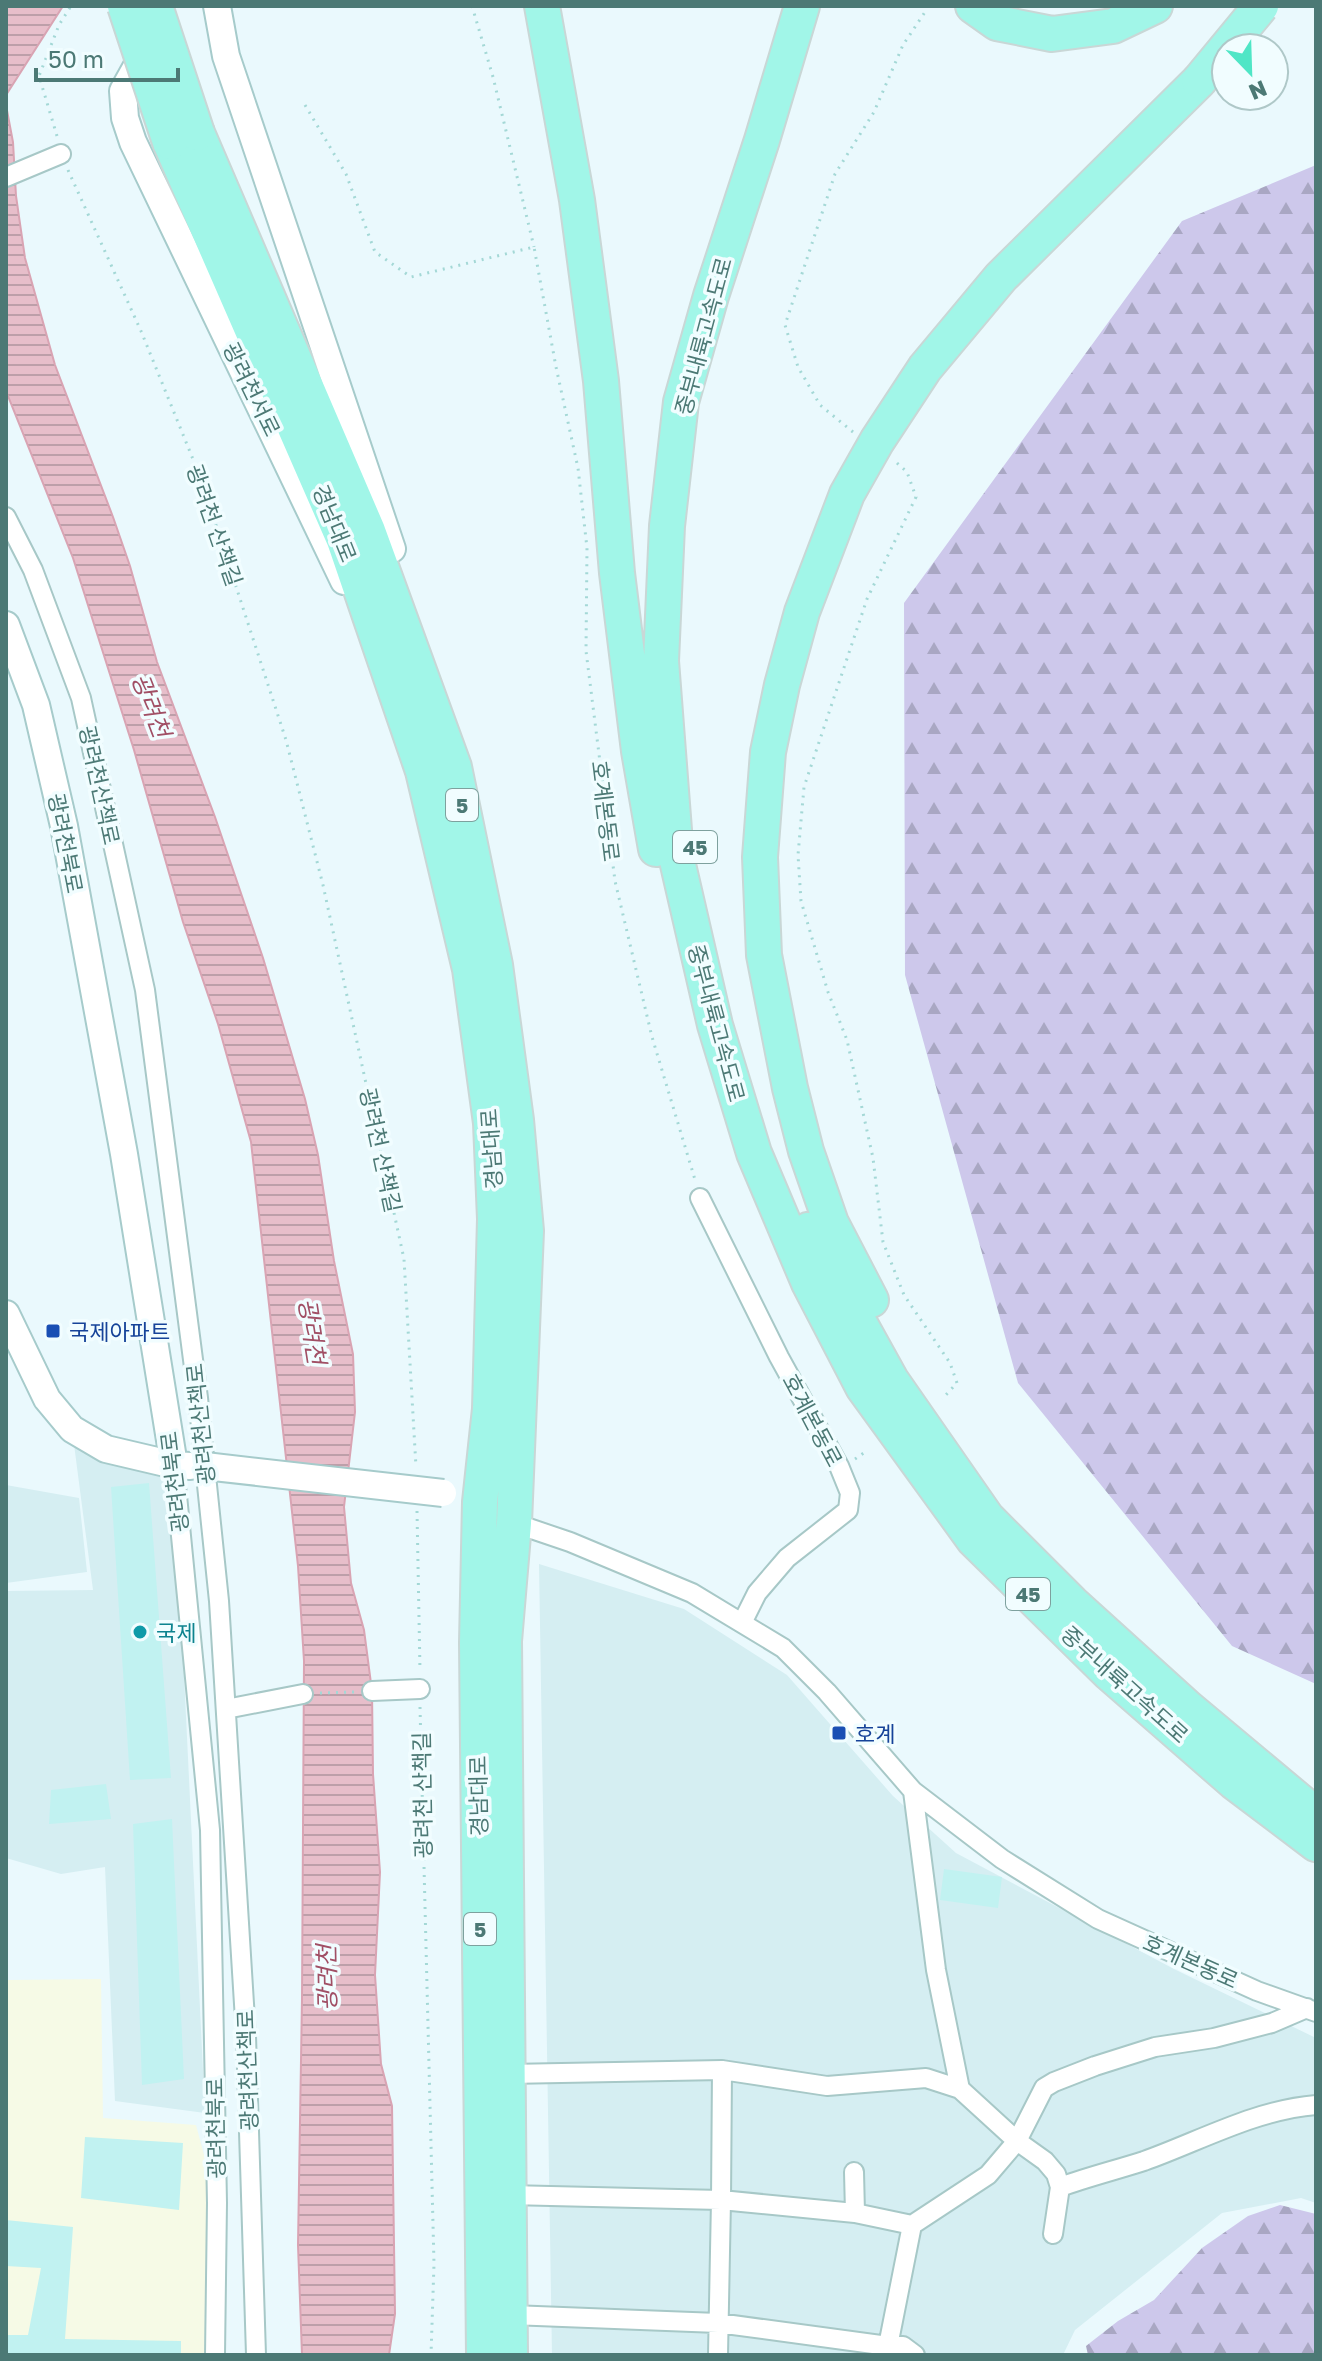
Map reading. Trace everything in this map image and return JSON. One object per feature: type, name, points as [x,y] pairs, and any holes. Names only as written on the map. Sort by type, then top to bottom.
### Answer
[{"type":"highway","name":"경남대로","points":[[125,6],[368,531],[495,965],[516,1120],[526,1231],[514,1523],[504,1641],[510,2355]]},
{"type":"highway","name":"경남대로","points":[[157,6],[184,138]]},
{"type":"highway","points":[[542,6],[577,200],[601,381],[617,573],[636,721],[671,942],[702,1049],[740,1159],[809,1283]]},
{"type":"highway","name":"중부내륙고속도로","points":[[802,6],[681,402],[667,526],[661,661],[676,856],[715,1025],[754,1153],[809,1283],[863,1387],[974,1540],[1109,1673],[1234,1782],[1316,1844]]},
{"type":"highway","name":"중부내륙고속도로","points":[[816,6],[722,310],[696,438],[678,579],[680,715],[696,855],[724,1003],[768,1139],[814,1244],[891,1380],[987,1518],[1072,1603],[1188,1708],[1316,1815]]},
{"type":"highway","points":[[973,6],[997,23],[1052,34],[1113,26],[1155,6]]},
{"type":"highway","points":[[1072,1603],[989,1497],[898,1353],[831,1223],[806,1151],[790,1088],[764,955],[760,857],[768,752],[802,612],[847,494],[925,368],[1001,277],[1199,81],[1261,6]]},
{"type":"highway","name":"경남대로","points":[[438,769],[491,1123],[495,1219],[490,1409],[480,1502],[477,1643],[484,2355]]},
{"type":"street","name":"광려천서로","points":[[157,6],[148,48],[123,91],[125,118],[133,142],[438,769]]},
{"type":"street","points":[[217,6],[226,56],[368,483],[423,636],[438,769]]},
{"type":"street","points":[[6,177],[61,154]]},
{"type":"street","name":"광려천산책로","points":[[6,517],[33,570],[81,698],[145,990],[219,1601],[246,2036],[256,2355]]},
{"type":"street","name":"광려천북로","points":[[6,625],[36,705],[64,826],[124,1154],[174,1465],[210,1830],[217,2203],[215,2355]]},
{"type":"street","name":"호계본동로","points":[[700,1198],[779,1357],[839,1466],[850,1493],[848,1510],[787,1558],[757,1593],[742,1623]]},
{"type":"street","points":[[6,1314],[47,1399],[72,1429],[106,1449],[174,1465],[443,1493],[480,1502],[514,1523]]},
{"type":"street","name":"호계본동로","points":[[514,1523],[570,1542],[692,1593],[783,1648],[827,1692],[913,1791],[1002,1859],[1098,1919],[1257,1991],[1311,2010]]},
{"type":"street","points":[[372,1691],[420,1689]]},
{"type":"street","points":[[226,1709],[303,1694]]},
{"type":"street","points":[[913,1791],[936,1970],[960,2089]]},
{"type":"street","points":[[508,2195],[721,2200],[855,2213],[912,2225],[988,2175],[1017,2141],[1044,2088],[1054,2082],[1155,2047],[1214,2038],[1311,2010]]},
{"type":"street","points":[[718,2355],[722,2070]]},
{"type":"street","points":[[507,2074],[722,2070],[827,2086],[926,2078],[960,2089],[1017,2141],[1045,2161],[1056,2174],[1060,2187],[1053,2234]]},
{"type":"street","points":[[1060,2187],[1142,2161],[1256,2118],[1316,2105]]},
{"type":"street","points":[[854,2172],[855,2213]]},
{"type":"street","points":[[887,2351],[912,2225]]},
{"type":"street","points":[[511,2315],[718,2323],[887,2351],[903,2346],[915,2355]]},
{"type":"path","name":"광려천 산책길","points":[[71,6],[59,25],[39,76],[61,154],[141,331],[201,479],[286,740],[337,947],[404,1259],[416,1474]]},
{"type":"path","name":"호계본동로","points":[[472,6],[493,77],[534,247],[578,468],[587,548],[586,651],[615,881],[652,1037],[700,1198]]},
{"type":"path","points":[[854,433],[820,405],[798,367],[785,325],[835,174],[874,112],[903,45],[927,9]]},
{"type":"path","points":[[305,105],[346,174],[375,252],[411,277],[534,247]]},
{"type":"path","points":[[897,463],[907,472],[916,497],[867,599],[804,787],[798,855],[801,901],[828,992],[847,1040],[869,1143],[883,1242],[904,1295],[950,1363],[957,1383],[942,1399]]},
{"type":"path","name":"광려천 산책길","points":[[417,1505],[434,2264],[431,2355]]},
{"type":"path","points":[[303,1694],[372,1691]]},
{"type":"shaded area","points":[[72,1429],[174,1465],[205,2113],[115,2101],[105,1867],[61,1874],[6,1858],[6,1591],[93,1590]]},
{"type":"shaded area","points":[[6,1485],[79,1498],[87,1572],[6,1583]]},
{"type":"shaded area","points":[[539,1564],[684,1609],[787,1675],[893,1796],[956,1853],[1174,1969],[1316,2038],[1316,2203],[1301,2198],[1222,2213],[1075,2330],[1063,2355],[552,2355]]},
{"type":"shaded area","points":[[101,1979],[103,2118],[196,2125],[217,2203],[215,2355],[6,2355],[6,1980]]},
{"type":"green space","points":[[1316,165],[1316,1684],[1232,1646],[1018,1383],[905,975],[904,603],[1182,221]]},
{"type":"green space","points":[[1280,2205],[1316,2214],[1316,2355],[1088,2355],[1086,2346],[1118,2321],[1154,2300],[1202,2248],[1248,2216]]},
{"type":"water","points":[[6,6],[63,6],[6,95]]},
{"type":"water","name":"광려천","points":[[6,105],[25,258],[55,365],[113,517],[157,662],[263,958],[305,1099],[318,1155],[334,1261],[353,1354],[355,1412],[344,1507],[351,1583],[364,1630],[372,1691],[373,1774],[380,1872],[375,1975],[381,2064],[392,2106],[395,2314],[389,2355],[302,2355],[298,2245],[304,1661],[298,1566],[251,1142],[218,1024],[183,922],[134,750],[73,558],[6,391]]},
{"type":"building","name":"국제","points":[[149,1483],[171,1778],[130,1780],[111,1487]]},
{"type":"building","points":[[106,1784],[111,1819],[49,1824],[51,1790]]},
{"type":"building","points":[[172,1819],[184,2079],[142,2085],[133,1824]]},
{"type":"building","points":[[944,1869],[1002,1877],[998,1908],[940,1900]]},
{"type":"building","points":[[85,2137],[183,2143],[179,2210],[81,2198]]},
{"type":"building","points":[[6,2220],[73,2227],[65,2339],[181,2341],[181,2355],[6,2355],[6,2335],[28,2335],[41,2268],[6,2266]]},
{"type":"place","name":"국제아파트","points":[[53,1331]]},
{"type":"place","name":"국제","points":[[140,1632]]},
{"type":"place","name":"호계","points":[[839,1733]]}]
